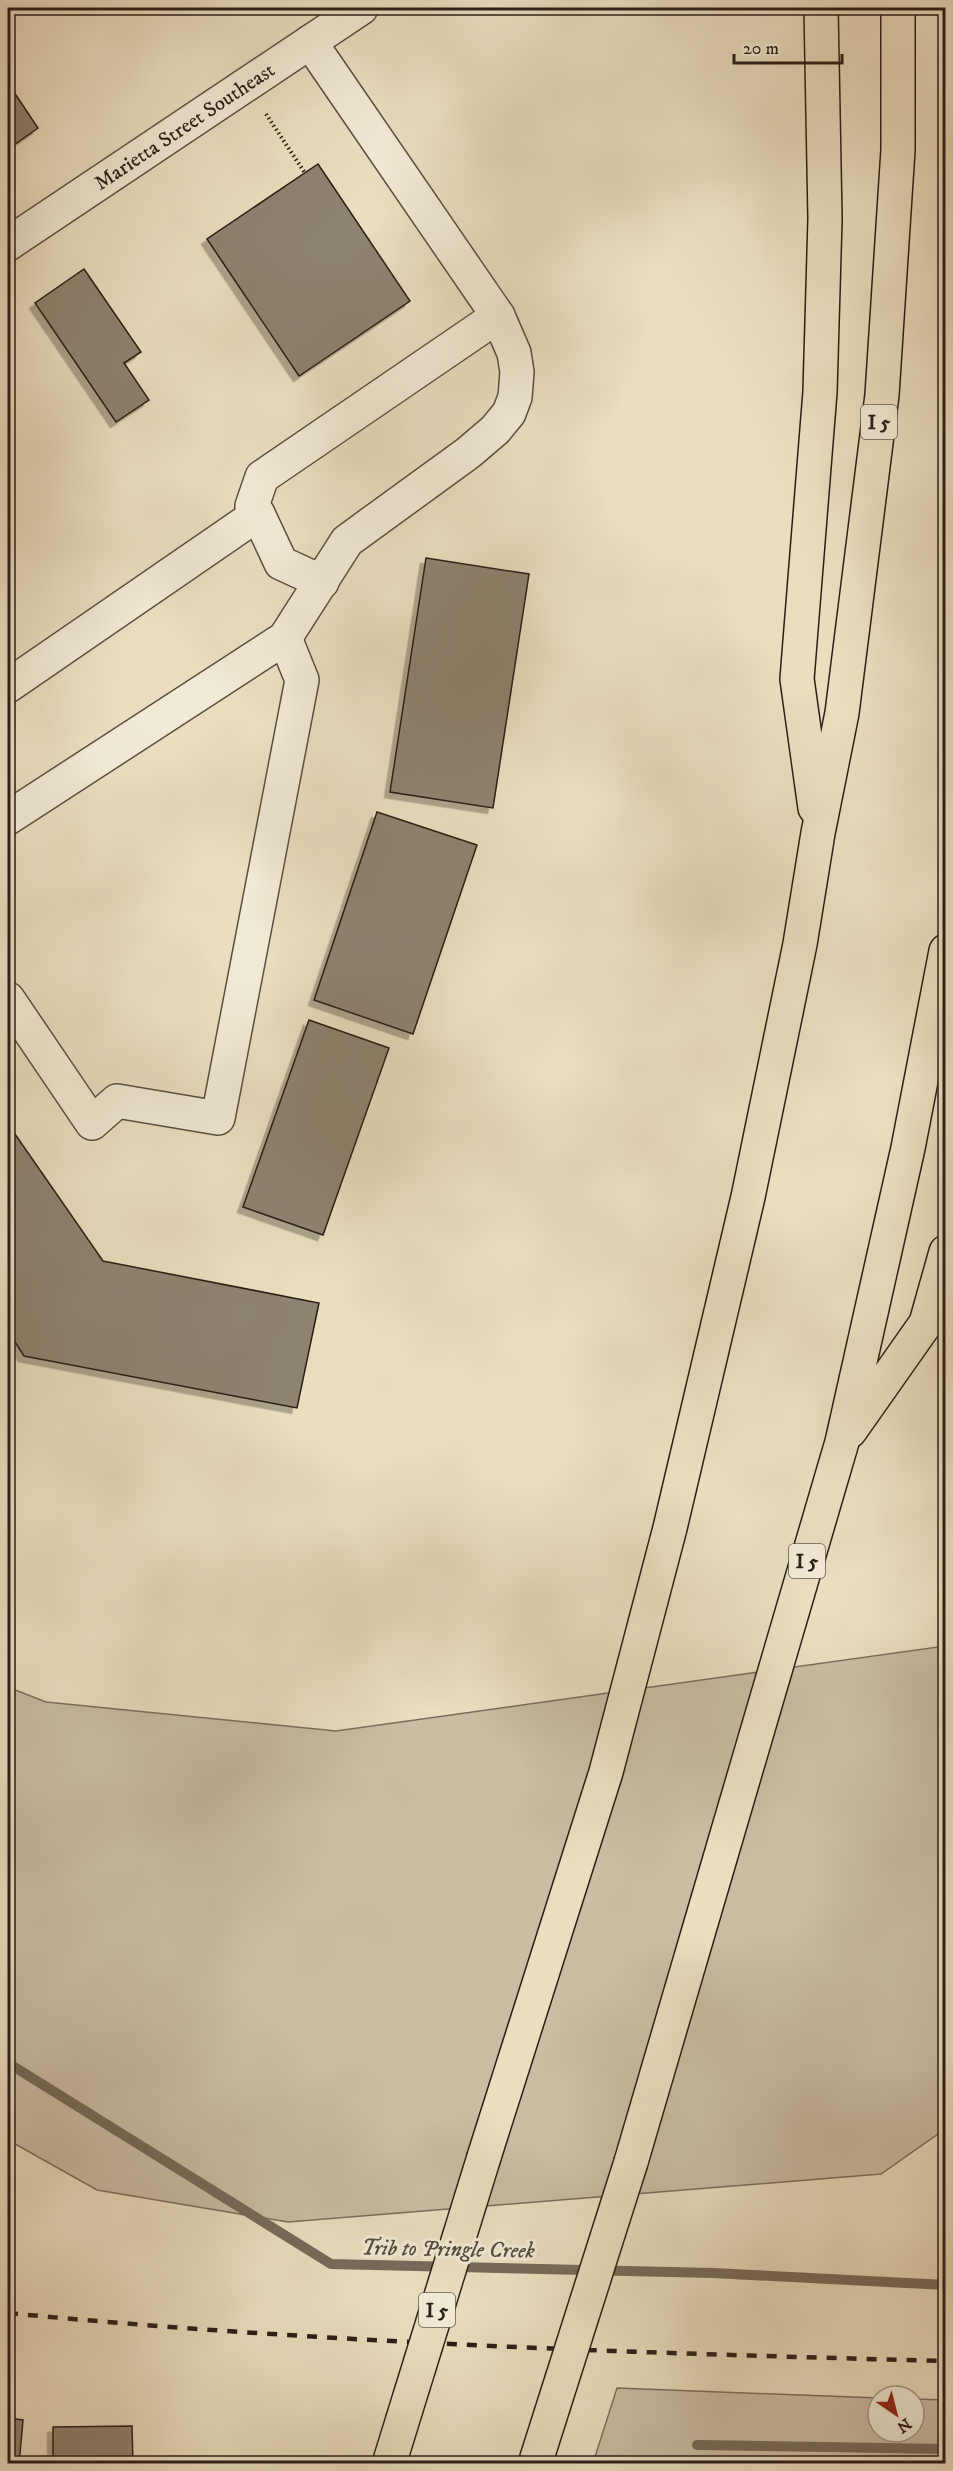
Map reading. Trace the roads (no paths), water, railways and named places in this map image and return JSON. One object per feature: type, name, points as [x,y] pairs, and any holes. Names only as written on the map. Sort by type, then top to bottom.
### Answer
[{"type":"highway","points":[[818,833],[797,679],[820,380],[825,219],[821,8]]},
{"type":"highway","name":"I 5","points":[[389,2463],[606,1772],[670,1528],[748,1197],[800,944],[818,833],[842,712],[882,395],[898,150],[898,8]]},
{"type":"highway","name":"I 5","points":[[535,2463],[631,2162],[842,1442],[908,1148],[945,951]]},
{"type":"highway","name":"I 5","points":[[842,1442],[926,1323],[945,1252]]},
{"type":"street","name":"Marietta Street Southeast","points":[[8,244],[361,8]]},
{"type":"street","points":[[8,818],[285,638],[347,542],[468,453],[509,413],[515,397],[517,372],[514,353],[498,316],[310,42]]},
{"type":"street","points":[[322,582],[281,563],[252,506],[262,477],[498,316]]},
{"type":"street","points":[[8,686],[258,514]]},
{"type":"street","points":[[8,999],[92,1123],[117,1101],[218,1118],[302,680],[285,638]]},
{"type":"waterway","name":"Trib to Pringle Creek","points":[[8,2063],[331,2264],[713,2273],[946,2285]]},
{"type":"waterway","points":[[697,2445],[946,2449]]},
{"type":"railway","points":[[8,2313],[242,2332],[476,2345],[946,2361]]}]
